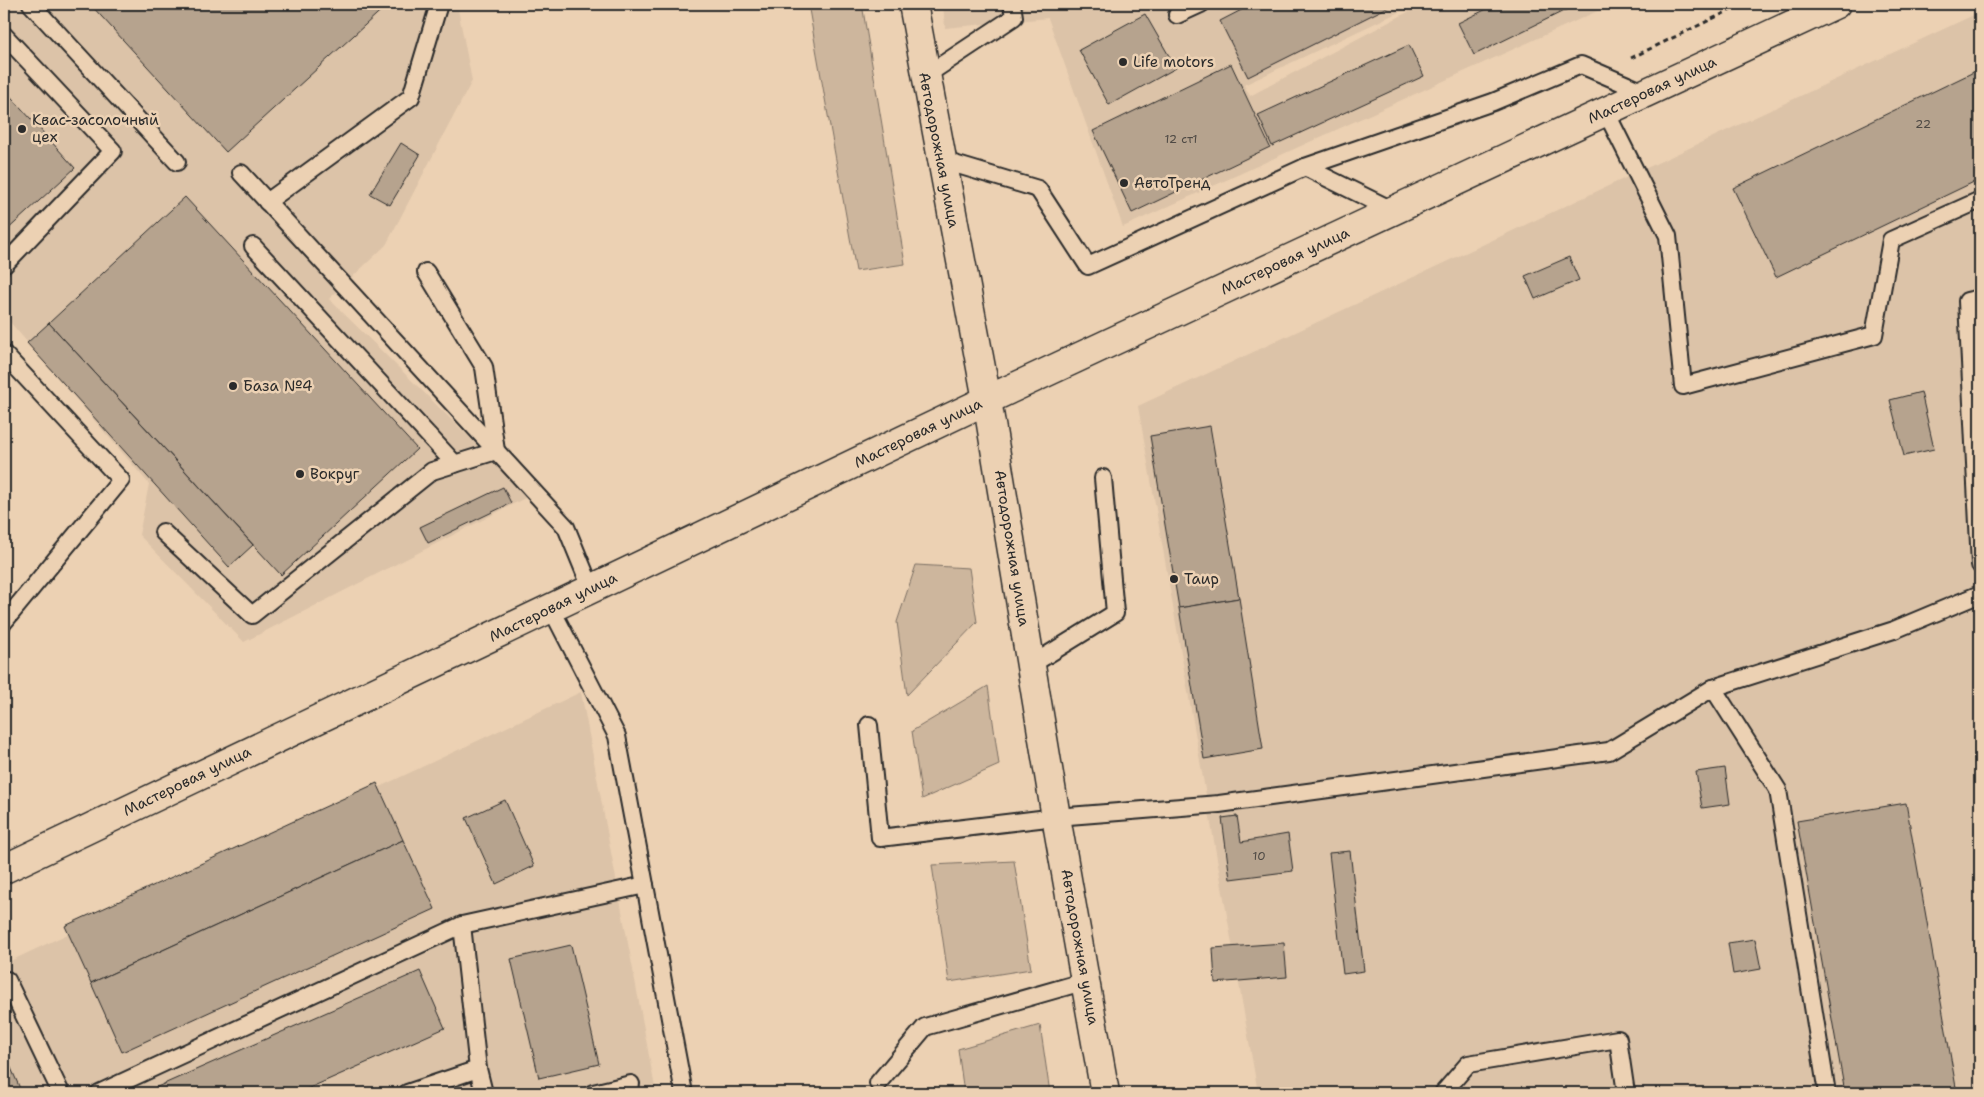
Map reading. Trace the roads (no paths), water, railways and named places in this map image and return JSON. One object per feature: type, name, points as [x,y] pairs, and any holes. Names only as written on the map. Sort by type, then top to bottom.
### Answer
[{"type":"main road","name":"Автодорожная улица","points":[[913,4],[987,400],[1056,817],[1106,1093]]},
{"type":"main road","name":"Мастеровая улица","points":[[4,869],[987,400],[1836,4]]},
{"type":"lane","points":[[31,4],[176,162]]},
{"type":"lane","points":[[267,202],[411,97],[439,4]]},
{"type":"lane","points":[[925,76],[1014,17],[1012,4]]},
{"type":"lane","points":[[1177,16],[1202,4]]},
{"type":"lane","points":[[4,35],[113,151],[4,265]]},
{"type":"lane","points":[[941,160],[1038,190],[1088,266],[1305,167],[1493,102],[1581,65],[1646,93]]},
{"type":"lane","points":[[1606,112],[1668,236],[1683,386],[1874,335],[1891,240],[1980,200]]},
{"type":"lane","points":[[1305,167],[1394,211]]},
{"type":"lane","points":[[241,173],[566,527],[591,588]]},
{"type":"lane","points":[[253,246],[455,464]]},
{"type":"lane","points":[[426,272],[484,367],[496,451]]},
{"type":"lane","points":[[1980,298],[1967,301],[1980,565]]},
{"type":"lane","points":[[4,622],[121,480],[5,358]]},
{"type":"lane","points":[[163,532],[252,615],[432,471],[496,451]]},
{"type":"lane","points":[[1031,665],[1115,613],[1103,478]]},
{"type":"lane","points":[[870,725],[880,838],[1056,817],[1219,804],[1609,751],[1713,688],[1894,630],[1980,594]]},
{"type":"lane","points":[[550,608],[617,736],[684,1093]]},
{"type":"lane","points":[[1713,688],[1778,790],[1827,1093]]},
{"type":"lane","points":[[99,1093],[462,925],[645,885]]},
{"type":"lane","points":[[462,925],[478,1069],[484,1093]]},
{"type":"lane","points":[[6,980],[61,1093]]},
{"type":"lane","points":[[878,1083],[925,1027],[1086,981]]},
{"type":"lane","points":[[1442,1093],[1468,1064],[1618,1040],[1626,1093]]},
{"type":"lane","points":[[407,1093],[478,1069]]},
{"type":"lane","points":[[593,1093],[630,1084]]},
{"type":"place","name":"Life motors","points":[[1123,62]]},
{"type":"place","name":"Квас-засолочный цех","points":[[22,129]]},
{"type":"place","name":"АвтоТренд","points":[[1124,183]]},
{"type":"place","name":"База №4","points":[[233,386]]},
{"type":"place","name":"Вокруг","points":[[300,474]]},
{"type":"place","name":"Таир","points":[[1174,579]]}]
